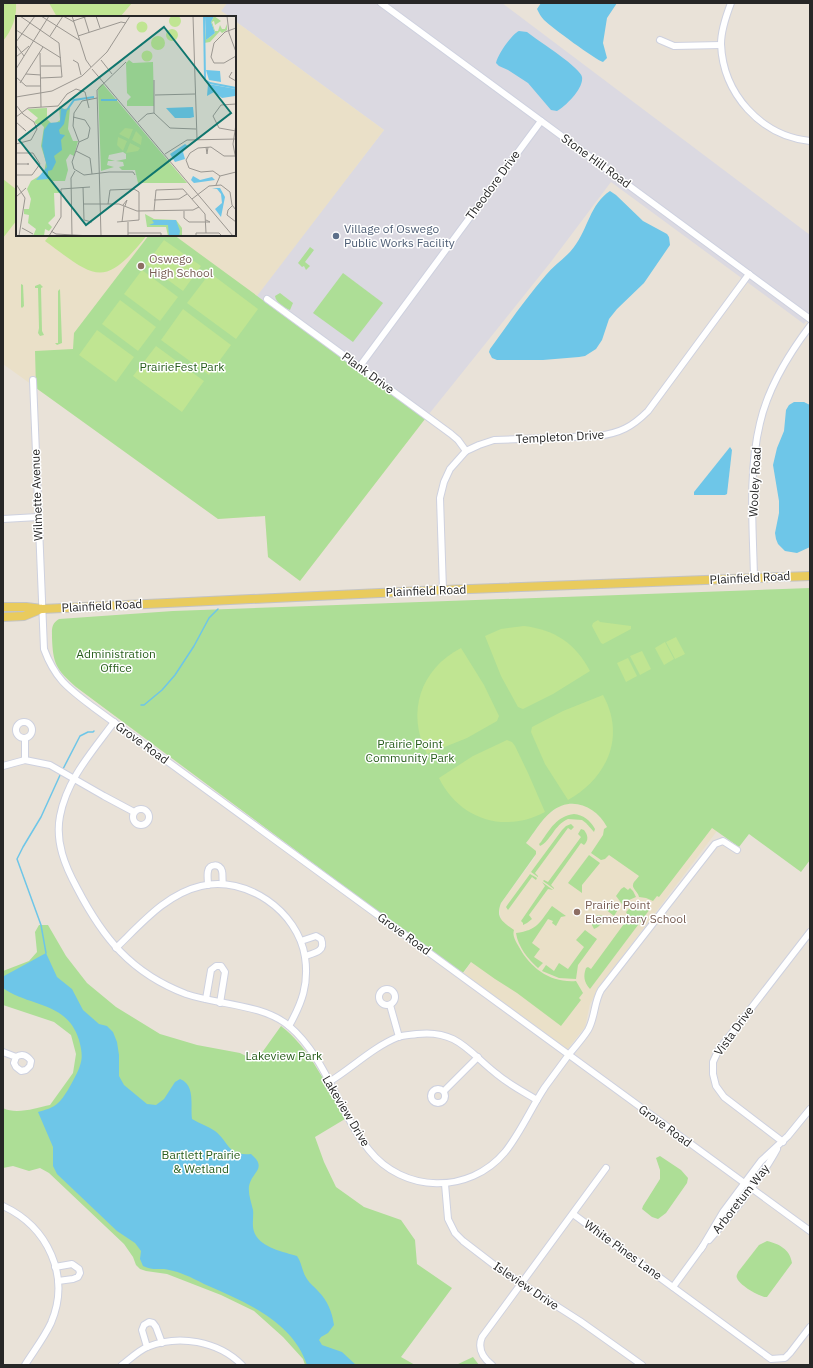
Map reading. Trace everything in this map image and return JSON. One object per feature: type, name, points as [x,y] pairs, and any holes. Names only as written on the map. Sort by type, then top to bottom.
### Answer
[{"type":"main road","name":"Plainfield Road","points":[[3,607],[42,609],[443,590],[810,576]]},
{"type":"main road","name":"Plainfield Road","points":[[3,617],[24,616],[42,609]]},
{"type":"street","name":"Stone Hill Road","points":[[381,3],[810,319]]},
{"type":"street","points":[[731,3],[724,22],[721,45],[724,65],[729,82],[738,98],[751,114],[769,128],[786,136],[810,142]]},
{"type":"street","points":[[660,40],[674,46],[721,45]]},
{"type":"street","name":"Theodore Drive","points":[[360,366],[541,121]]},
{"type":"street","name":"Templeton Drive","points":[[443,590],[440,498],[444,482],[450,469],[466,451],[494,440],[598,436],[613,434],[639,421],[648,411],[749,274]]},
{"type":"street","name":"Plank Drive","points":[[267,299],[451,434],[458,440],[466,451]]},
{"type":"street","name":"Wooley Road","points":[[754,578],[752,517],[753,465],[760,423],[774,385],[791,352],[810,326]]},
{"type":"street","name":"Wilmette Avenue","points":[[32,380],[42,609]]},
{"type":"street","points":[[3,519],[38,517]]},
{"type":"street","name":"Grove Road","points":[[42,609],[44,648],[55,673],[69,689],[810,1231]]},
{"type":"street","name":"Lakeview Drive","points":[[114,722],[73,778],[64,798],[59,818],[59,838],[62,854],[69,872],[97,924],[116,948],[134,964],[147,974],[166,985],[186,994],[257,1011],[275,1018],[289,1026],[302,1039],[312,1053],[361,1139],[376,1158],[389,1169],[407,1178],[425,1182],[445,1184],[467,1178],[488,1168],[505,1152],[537,1100],[568,1055],[588,1030],[597,997],[601,990],[715,844],[723,841],[737,850]]},
{"type":"street","points":[[25,738],[25,760]]},
{"type":"street","points":[[3,766],[25,760],[50,765],[134,812]]},
{"type":"street","points":[[208,885],[208,870],[211,866],[216,865],[220,866],[222,870],[222,884]]},
{"type":"street","points":[[116,948],[158,909],[172,898],[189,890],[208,885],[222,884],[243,888],[259,894],[275,906],[291,923],[301,941],[305,956],[306,971],[304,991],[299,1007],[289,1026]]},
{"type":"street","name":"Vista Drive","points":[[781,1144],[724,1097],[716,1086],[713,1074],[713,1062],[718,1051],[810,932]]},
{"type":"street","points":[[301,941],[316,936],[321,939],[323,943],[322,948],[318,952],[305,956]]},
{"type":"street","points":[[206,999],[211,970],[216,966],[221,966],[225,972],[220,1002]]},
{"type":"street","points":[[390,1004],[399,1036]]},
{"type":"street","points":[[329,1082],[377,1048],[399,1036],[423,1034],[445,1036],[466,1046],[498,1076],[537,1100]]},
{"type":"street","points":[[3,1052],[16,1058]]},
{"type":"street","points":[[444,1091],[478,1056]]},
{"type":"street","name":"Arboretum Way","points":[[701,1249],[731,1216],[768,1166],[781,1144],[810,1109]]},
{"type":"street","name":"Arboretum Way","points":[[673,1287],[701,1249],[723,1212],[744,1183],[761,1161],[781,1144]]},
{"type":"street","points":[[492,1365],[481,1354],[481,1340],[606,1168]]},
{"type":"street","name":"Isleview Drive","points":[[445,1184],[448,1219],[455,1233],[463,1241],[521,1284],[580,1322],[642,1365]]},
{"type":"street","points":[[3,1206],[20,1216],[40,1234],[49,1249],[58,1281],[57,1304],[50,1324],[25,1365]]},
{"type":"street","name":"White Pines Lane","points":[[573,1214],[771,1359],[785,1358],[790,1354],[810,1327]]},
{"type":"street","points":[[55,1267],[72,1264],[79,1268],[80,1272],[74,1279],[58,1281]]},
{"type":"street","points":[[148,1347],[142,1330],[144,1325],[149,1322],[153,1323],[156,1327],[162,1343]]},
{"type":"street","points":[[122,1365],[148,1347],[162,1343],[181,1341],[198,1342],[219,1349],[237,1360],[242,1365]]},
{"type":"shaded area","name":"PrairieFest Park","points":[[3,3],[227,3],[221,11],[228,16],[16,16],[16,236],[236,236],[236,22],[384,130],[257,296],[425,419],[300,581],[268,557],[265,516],[218,519],[3,364]]},
{"type":"shaded area","points":[[227,3],[502,3],[810,235],[810,316],[804,324],[611,182],[550,263],[425,419],[256,296],[384,130],[236,22],[236,16],[228,16],[221,11]]},
{"type":"shaded area","name":"Prairie Point Elementary School","points":[[645,779],[717,831],[600,986],[590,1004],[585,1027],[567,1050],[463,974],[501,920],[499,909],[501,903],[535,857],[526,843],[545,817],[558,807],[566,804],[577,804],[587,806],[594,810],[605,822],[608,829]]},
{"type":"green space","points":[[3,3],[16,3],[16,13],[9,32],[3,41]]},
{"type":"green space","points":[[49,3],[132,3],[121,16],[56,16]]},
{"type":"green space","points":[[3,179],[16,189],[16,221],[3,238]]},
{"type":"green space","points":[[49,236],[146,236],[132,253],[120,264],[109,271],[99,272],[88,270],[45,241]]},
{"type":"green space","name":"PrairieFest Park","points":[[148,236],[175,236],[425,419],[300,581],[268,557],[265,516],[218,519],[36,388],[35,351],[73,349],[74,333]]},
{"type":"green space","points":[[164,240],[201,266],[183,291],[146,264]]},
{"type":"green space","points":[[310,247],[314,250],[305,262],[310,266],[306,270],[304,266],[302,267],[298,263]]},
{"type":"green space","points":[[142,270],[178,297],[160,321],[124,294]]},
{"type":"green space","points":[[210,273],[258,309],[236,339],[187,303]]},
{"type":"green space","points":[[343,273],[383,303],[353,342],[313,313]]},
{"type":"green space","points":[[21,284],[23,285],[24,306],[22,308],[21,307]]},
{"type":"green space","points":[[40,284],[43,287],[41,288],[42,331],[44,335],[40,336],[38,333],[38,288],[35,288],[35,286]]},
{"type":"green space","points":[[60,289],[62,343],[57,345],[55,343],[58,343],[58,291]]},
{"type":"green space","points":[[280,293],[293,303],[290,310],[283,307],[277,301],[275,296]]},
{"type":"green space","points":[[120,300],[156,327],[138,351],[102,324]]},
{"type":"green space","points":[[183,309],[231,345],[209,375],[161,340]]},
{"type":"green space","points":[[97,330],[134,357],[116,382],[79,355]]},
{"type":"green space","points":[[156,346],[204,381],[182,412],[133,376]]},
{"type":"green space","name":"Prairie Point Community Park","points":[[810,588],[810,860],[801,872],[749,834],[739,847],[712,828],[659,897],[657,896],[653,901],[639,897],[633,885],[639,876],[609,855],[605,859],[601,860],[591,853],[603,835],[604,829],[607,827],[596,813],[582,805],[575,804],[567,804],[551,812],[547,815],[526,843],[536,851],[536,854],[501,903],[499,912],[503,922],[514,930],[514,937],[529,962],[550,977],[558,980],[576,981],[583,993],[579,998],[581,1000],[561,1026],[517,993],[471,962],[462,974],[76,687],[57,666],[52,647],[52,627],[59,619],[173,611]]},
{"type":"green space","points":[[598,620],[600,622],[631,626],[631,629],[603,644],[592,626],[593,623]]},
{"type":"green space","points":[[524,626],[545,631],[563,640],[578,653],[590,671],[553,694],[523,709],[518,707],[501,676],[485,636],[501,629]]},
{"type":"green space","points":[[676,637],[685,654],[675,659],[666,642]]},
{"type":"green space","points":[[665,642],[674,659],[664,665],[655,648]]},
{"type":"green space","points":[[461,648],[484,685],[499,716],[497,721],[467,738],[427,754],[421,739],[418,723],[418,708],[421,694],[427,680],[435,668],[447,657]]},
{"type":"green space","points":[[642,651],[651,669],[640,675],[630,656]]},
{"type":"green space","points":[[628,658],[637,676],[626,682],[617,663]]},
{"type":"green space","points":[[603,695],[610,711],[613,726],[609,755],[593,780],[582,791],[568,800],[545,764],[531,732],[532,727],[563,711]]},
{"type":"green space","points":[[507,740],[512,742],[515,746],[545,812],[529,819],[514,822],[499,822],[484,819],[471,813],[458,804],[439,778],[473,756]]},
{"type":"green space","points":[[574,814],[589,821],[595,829],[594,832],[582,820],[568,819],[559,825],[547,841],[540,846],[539,844],[558,820]]},
{"type":"green space","points":[[571,824],[574,827],[571,830],[568,828],[535,873],[538,877],[531,872],[562,830]]},
{"type":"green space","points":[[581,829],[584,830],[586,834],[587,841],[584,845],[581,843],[551,885],[554,889],[543,881],[548,882],[581,837],[578,834]]},
{"type":"green space","points":[[589,855],[600,863],[582,885],[582,893],[568,883]]},
{"type":"green space","points":[[530,874],[537,878],[536,880],[532,877],[508,910],[506,907]]},
{"type":"green space","points":[[542,882],[553,890],[548,889],[529,915],[532,919],[523,925],[521,921],[545,886]]},
{"type":"green space","points":[[624,887],[628,890],[630,888],[636,897],[622,904],[616,896]]},
{"type":"green space","points":[[605,902],[609,905],[612,902],[619,908],[614,916],[600,905]]},
{"type":"green space","points":[[552,906],[566,916],[561,917],[556,926],[552,923],[553,921],[548,919],[532,943],[540,949],[534,957],[543,963],[538,968],[524,952],[516,933],[534,928]]},
{"type":"green space","points":[[637,906],[644,906],[650,909],[590,989],[586,984],[585,979],[586,968],[588,967],[591,969],[629,917],[626,912]]},
{"type":"green space","points":[[597,915],[604,916],[601,924],[594,929],[591,923],[596,920]]},
{"type":"green space","name":"Bartlett Prairie & Wetland","points":[[39,925],[48,925],[66,956],[87,983],[116,1007],[160,1034],[197,1045],[240,1053],[256,1061],[281,1026],[292,1035],[318,1069],[345,1119],[315,1137],[324,1162],[336,1187],[364,1207],[401,1220],[415,1240],[417,1264],[452,1288],[401,1357],[415,1365],[305,1365],[303,1359],[283,1337],[254,1311],[221,1295],[167,1274],[140,1269],[136,1265],[133,1257],[124,1244],[49,1173],[40,1168],[29,1171],[13,1166],[3,1168],[3,1108],[20,1111],[50,1105],[73,1073],[76,1054],[71,1035],[54,1022],[3,1005],[3,971],[29,961],[37,952],[35,932]]},
{"type":"green space","points":[[585,930],[597,939],[578,965],[576,979],[559,978],[542,971],[546,965],[554,971],[559,963],[568,969],[584,947],[576,940]]},
{"type":"green space","points":[[660,1156],[681,1170],[688,1178],[687,1183],[666,1213],[658,1219],[652,1217],[642,1209],[660,1179],[660,1170],[656,1158]]},
{"type":"green space","points":[[767,1241],[783,1248],[789,1254],[792,1263],[767,1297],[764,1297],[750,1290],[739,1281],[737,1277],[738,1272],[759,1245]]},
{"type":"green space","points":[[473,1357],[479,1365],[456,1365]]},
{"type":"water","points":[[541,3],[617,3],[607,18],[603,43],[607,58],[603,62],[599,60],[548,24],[542,18],[537,9]]},
{"type":"water","points":[[519,31],[527,32],[560,55],[580,73],[582,77],[582,81],[577,91],[565,105],[557,111],[551,110],[528,83],[496,63],[499,55],[506,45]]},
{"type":"water","points":[[610,191],[643,221],[667,234],[669,237],[670,245],[644,283],[617,309],[609,319],[602,340],[596,349],[585,356],[543,360],[497,360],[492,358],[489,352],[490,349],[517,311],[549,271],[574,247],[598,203],[603,196]]},
{"type":"water","points":[[794,402],[804,402],[810,405],[810,547],[797,553],[785,551],[778,544],[776,539],[775,533],[779,513],[779,501],[773,465],[777,448],[784,431],[786,410],[789,405]]},
{"type":"water","points":[[730,447],[732,450],[727,494],[694,495],[694,492]]},
{"type":"water","points":[[46,953],[57,977],[72,989],[83,1010],[99,1024],[107,1026],[113,1032],[117,1042],[119,1055],[119,1076],[124,1085],[147,1104],[156,1105],[164,1099],[175,1082],[180,1079],[185,1082],[190,1091],[192,1119],[215,1131],[233,1151],[243,1154],[251,1154],[256,1159],[259,1167],[249,1186],[255,1234],[258,1239],[268,1246],[297,1256],[305,1276],[324,1299],[332,1316],[334,1325],[328,1333],[319,1340],[322,1345],[342,1352],[356,1365],[307,1365],[300,1350],[290,1336],[265,1314],[250,1305],[183,1274],[164,1269],[151,1269],[143,1266],[140,1259],[141,1251],[135,1243],[117,1231],[57,1174],[53,1166],[53,1147],[38,1112],[56,1105],[63,1098],[70,1086],[81,1062],[82,1054],[79,1040],[73,1027],[66,1018],[57,1011],[24,999],[3,988],[4,976]]},
{"type":"waterway","points":[[141,705],[144,705],[162,690],[175,675],[194,646],[209,618],[218,609]]},
{"type":"waterway","points":[[63,769],[80,736],[94,731]]},
{"type":"waterway","points":[[46,953],[41,925],[17,859],[41,817],[61,773]]},
{"type":"place","name":"Village of Oswego Public Works Facility","points":[[336,236]]},
{"type":"place","name":"Oswego High School","points":[[141,266]]},
{"type":"place","name":"Prairie Point Elementary School","points":[[577,912]]},
{"type":"park label","name":"Administration Office","points":[[116,661]]},
{"type":"park label","name":"Lakeview Park","points":[[284,1056]]}]
